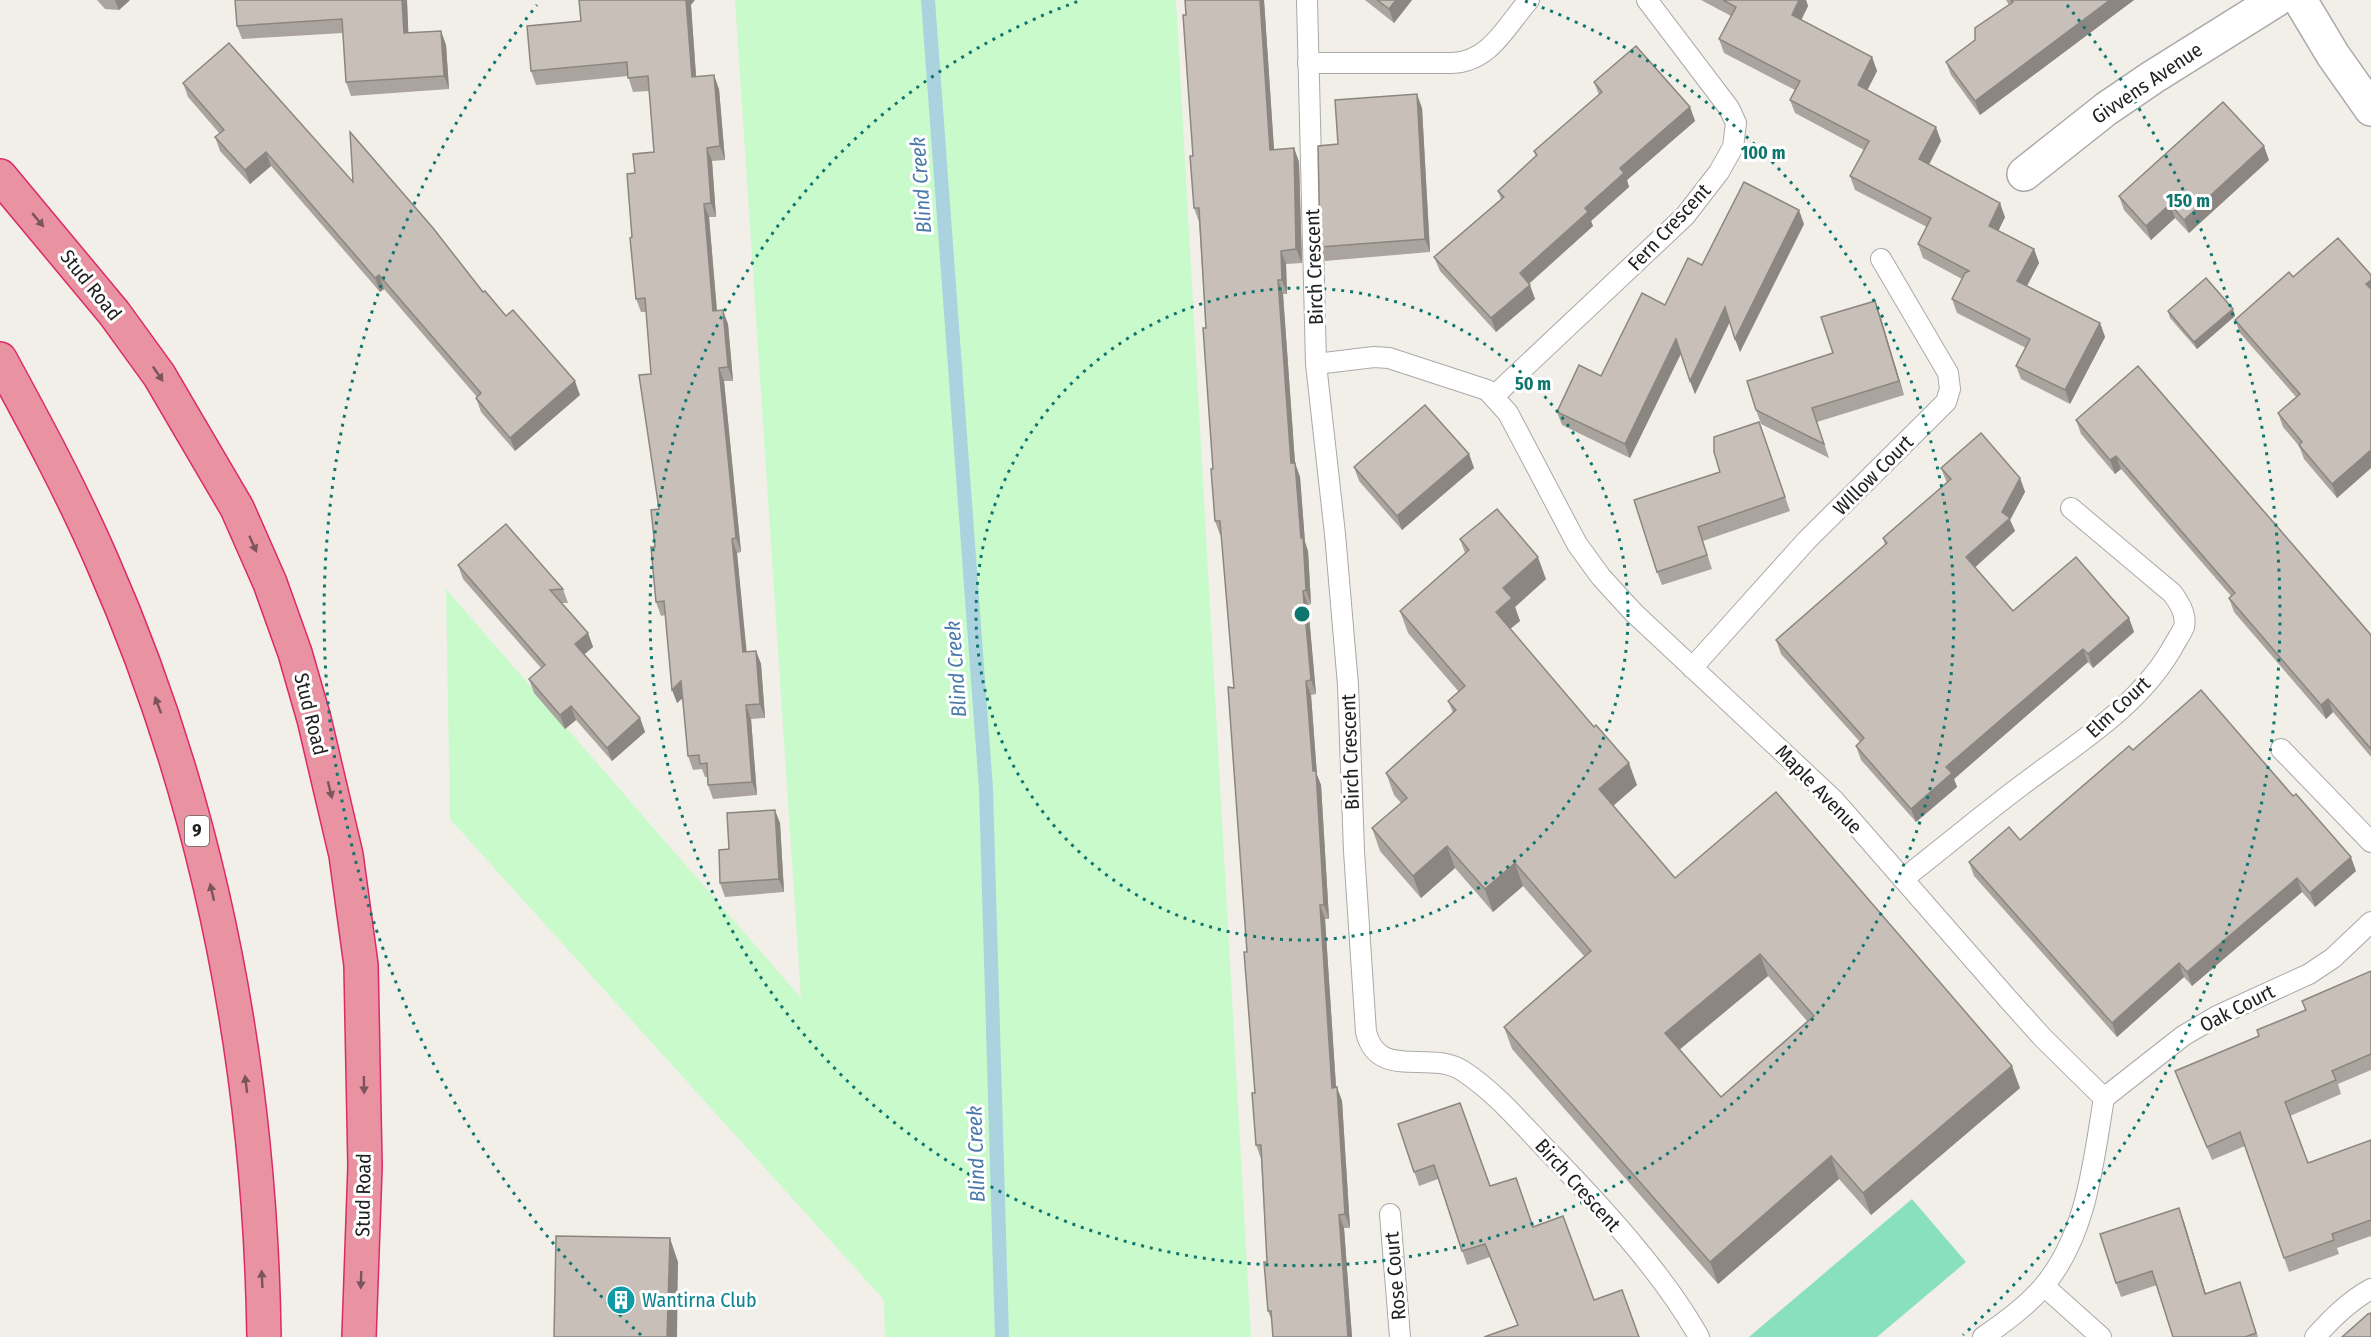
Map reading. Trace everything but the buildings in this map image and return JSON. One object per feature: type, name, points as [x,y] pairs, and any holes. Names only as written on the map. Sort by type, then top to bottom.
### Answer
[{"type":"highway","name":"Stud Road","points":[[0,176],[107,304],[159,375],[237,508],[270,583],[295,653],[314,719],[346,855],[361,965],[364,1166],[359,1337]]},
{"type":"highway","name":"9","points":[[0,359],[28,410],[102,561],[138,649],[168,735],[196,827],[228,967],[246,1085],[255,1170],[264,1337]]},
{"type":"street","name":"Givvens Avenue","points":[[2024,174],[2115,102],[2276,0]]},
{"type":"street","points":[[2300,0],[2333,55],[2371,109]]},
{"type":"lane","name":"Birch Crescent","points":[[1306,0],[1316,364],[1335,534],[1348,686],[1354,851],[1366,1032],[1369,1043],[1383,1058],[1394,1061],[1434,1061],[1452,1064],[1488,1090],[1569,1172],[1654,1270],[1699,1337]]},
{"type":"lane","points":[[1308,63],[1452,63],[1472,60],[1493,45],[1529,0]]},
{"type":"lane","name":"Fern Crescent","points":[[1494,396],[1670,232],[1706,190],[1733,147],[1736,123],[1729,108],[1647,0]]},
{"type":"lane","name":"WIllow Court","points":[[1692,668],[1806,541],[1946,402],[1950,389],[1948,373],[1881,259]]},
{"type":"lane","name":"Maple Avenue","points":[[1316,364],[1374,357],[1389,358],[1478,387],[1494,396],[1508,413],[1577,544],[1634,613],[1813,779],[2043,1038],[2104,1098]]},
{"type":"lane","name":"Elm Court","points":[[1903,879],[2091,734],[2128,701],[2162,664],[2184,626],[2184,615],[2172,594],[2071,508]]},
{"type":"lane","points":[[2281,749],[2371,842]]},
{"type":"lane","name":"Oak Court","points":[[2104,1098],[2183,1036],[2217,1016],[2309,974],[2333,957],[2371,922]]},
{"type":"lane","points":[[1983,1337],[2005,1322],[2044,1286],[2066,1252],[2082,1215],[2104,1098]]},
{"type":"lane","name":"Rose Court","points":[[1389,1214],[1400,1337]]},
{"type":"lane","points":[[2044,1286],[2101,1337]]},
{"type":"lane","points":[[2315,1337],[2340,1311],[2371,1289]]},
{"type":"green space","points":[[735,0],[1176,0],[1251,1337],[885,1337],[884,1300],[450,819],[446,589],[801,998]]},
{"type":"green space","points":[[1912,1199],[1966,1262],[1877,1337],[1749,1337]]},
{"type":"waterway","name":"Blind Creek","points":[[928,0],[986,789],[1002,1337]]},
{"type":"place","name":"Wantirna Club","points":[[621,1300]]}]
